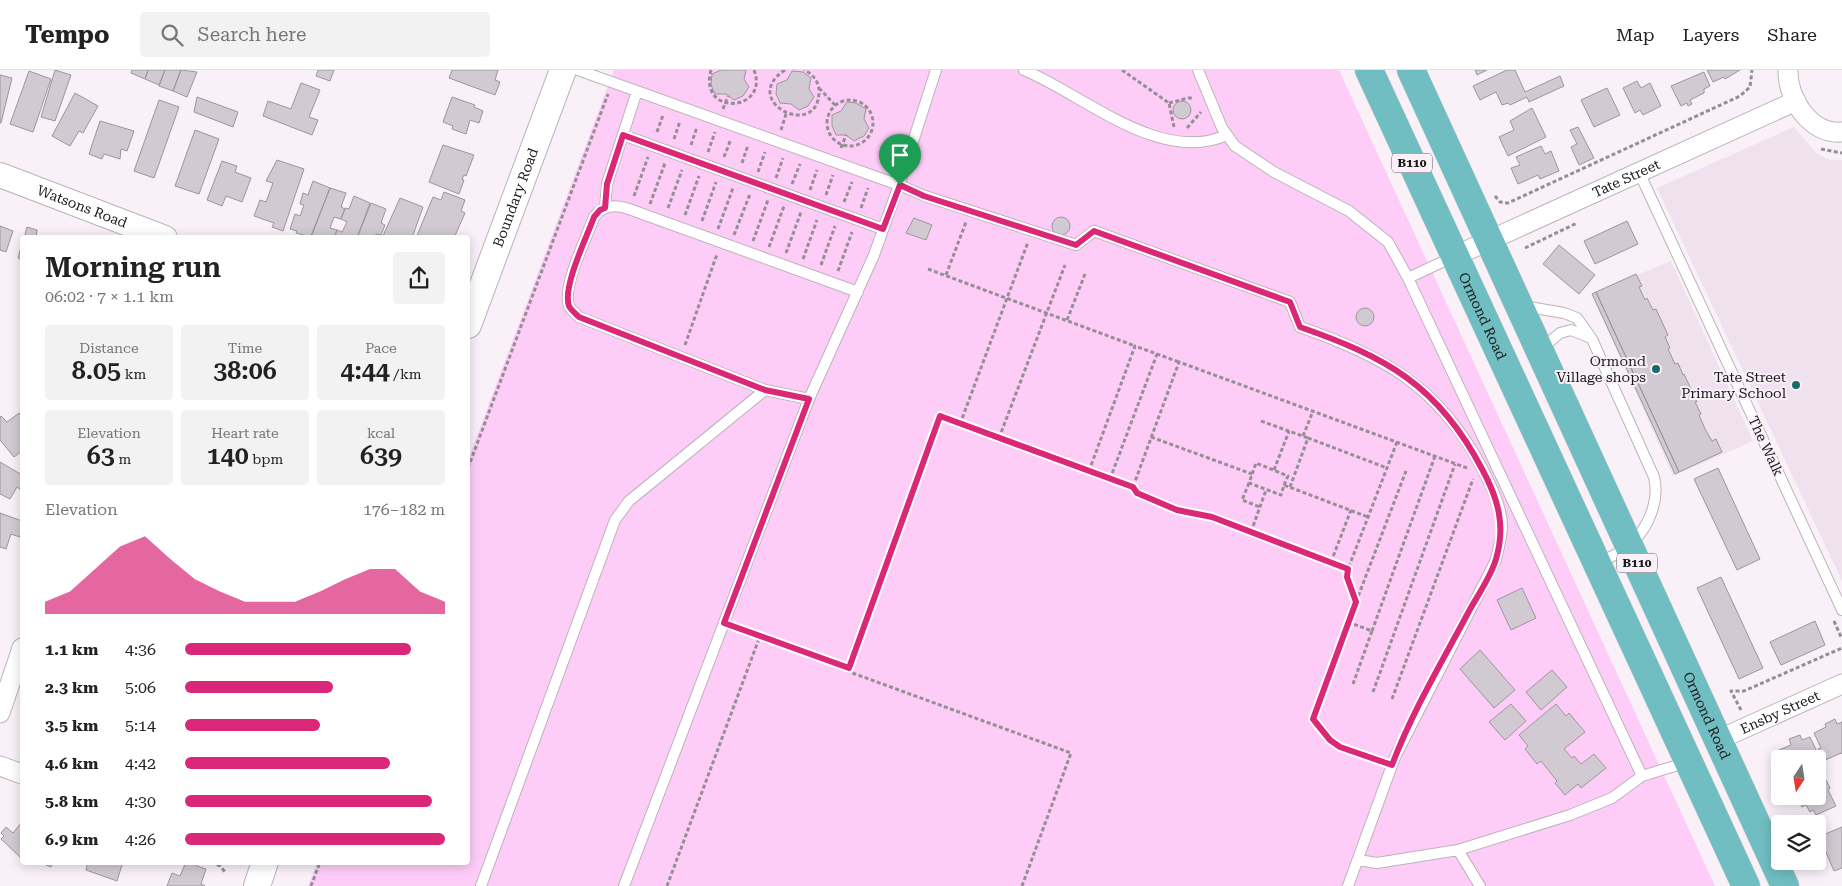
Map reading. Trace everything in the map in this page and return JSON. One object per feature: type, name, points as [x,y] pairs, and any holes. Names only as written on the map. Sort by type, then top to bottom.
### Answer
[{"type":"highway","name":"Ormond Road","points":[[1369,70],[1746,886]]},
{"type":"highway","name":"Ormond Road","points":[[1411,70],[1785,886]]},
{"type":"main road","name":"Boundary Road","points":[[470,320],[563,70]]},
{"type":"street","points":[[1788,70],[1788,83],[1805,116],[1815,125],[1842,132]]},
{"type":"street","name":"Tate Street","points":[[1455,256],[1796,101]]},
{"type":"street","name":"Watsons Road","points":[[0,175],[157,235]]},
{"type":"street","points":[[0,713],[20,654]]},
{"type":"street","name":"Ensby Street","points":[[1718,740],[1842,684]]},
{"type":"street","points":[[0,766],[20,773]]},
{"type":"lane","points":[[578,70],[970,211],[1076,245],[1094,231],[1290,302],[1300,327],[1355,347],[1425,391],[1463,436],[1489,481],[1500,511],[1502,527],[1496,560],[1416,711],[1392,765],[1348,886]]},
{"type":"lane","points":[[624,886],[809,399],[858,292],[900,185],[936,70]]},
{"type":"lane","points":[[1024,70],[1065,90],[1113,118],[1146,133],[1193,144],[1212,142],[1227,135]]},
{"type":"lane","points":[[1198,70],[1222,128],[1235,146],[1253,159],[1342,207],[1388,242],[1408,278],[1642,776]]},
{"type":"lane","points":[[605,208],[607,184],[638,92]]},
{"type":"lane","points":[[623,135],[883,229]]},
{"type":"lane","name":"The Walk","points":[[1639,172],[1842,610]]},
{"type":"lane","points":[[809,399],[765,390],[579,317],[569,307],[567,295],[594,217],[600,210],[605,208],[623,207],[858,292]]},
{"type":"lane","points":[[1408,278],[1455,256]]},
{"type":"lane","points":[[1518,305],[1564,313],[1578,318],[1592,339],[1654,477],[1657,489],[1654,507],[1648,521],[1629,546],[1597,563]]},
{"type":"lane","points":[[1539,351],[1560,333],[1571,330],[1592,339]]},
{"type":"lane","points":[[481,886],[615,520],[629,501],[765,390]]},
{"type":"lane","points":[[1358,860],[1377,863],[1458,850],[1570,815],[1612,798],[1642,776],[1689,762]]},
{"type":"lane","points":[[1458,850],[1480,886]]},
{"type":"path","points":[[711,70],[709,86],[712,93],[725,103],[733,104],[741,103],[753,94],[757,79],[754,70]]},
{"type":"path","points":[[785,70],[773,81],[771,97],[774,104],[786,114],[800,115],[813,108],[819,96],[819,88]]},
{"type":"path","points":[[804,70],[813,76],[819,88],[835,105]]},
{"type":"path","points":[[1122,70],[1169,103],[1177,141]]},
{"type":"path","points":[[1492,188],[1500,202],[1508,203],[1740,96],[1750,87],[1752,70]]},
{"type":"path","points":[[470,463],[612,82]]},
{"type":"path","points":[[1169,103],[1188,98],[1210,100]]},
{"type":"path","points":[[845,100],[860,102],[871,113],[873,121],[870,136],[864,142],[850,147],[842,146],[830,136],[827,129],[828,114],[835,105],[845,100]]},
{"type":"path","points":[[1177,141],[1210,100]]},
{"type":"path","points":[[842,146],[846,135]]},
{"type":"path","points":[[1818,148],[1829,152],[1842,153]]},
{"type":"path","points":[[946,275],[970,211]]},
{"type":"path","points":[[1525,248],[1583,220]]},
{"type":"path","points":[[960,424],[1032,231]]},
{"type":"path","points":[[680,357],[721,242]]},
{"type":"path","points":[[999,438],[1065,265]]},
{"type":"path","points":[[928,269],[1475,471],[1392,699]]},
{"type":"path","points":[[1067,320],[1085,274]]},
{"type":"path","points":[[1089,471],[1135,346]]},
{"type":"path","points":[[1110,479],[1156,354]]},
{"type":"path","points":[[1133,487],[1179,362]]},
{"type":"path","points":[[1303,436],[1313,411]]},
{"type":"path","points":[[1022,886],[1072,753],[848,671],[940,416],[1133,487],[1137,493],[1177,510],[1212,517],[1348,569]]},
{"type":"path","points":[[1261,421],[1387,468]]},
{"type":"path","points":[[1274,470],[1289,431]]},
{"type":"path","points":[[1151,437],[1252,474]]},
{"type":"path","points":[[1290,487],[1308,438]]},
{"type":"path","points":[[1356,602],[1347,577],[1348,569],[1397,442]]},
{"type":"path","points":[[1353,684],[1435,456]]},
{"type":"path","points":[[1249,483],[1281,495],[1288,476],[1256,464],[1242,500],[1260,507]]},
{"type":"path","points":[[1373,692],[1455,464]]},
{"type":"path","points":[[1392,765],[1340,747],[1330,740],[1313,719],[1406,471]]},
{"type":"path","points":[[1284,485],[1368,517]]},
{"type":"path","points":[[1250,532],[1266,490]]},
{"type":"path","points":[[1332,562],[1351,510]]},
{"type":"path","points":[[1348,622],[1372,631]]},
{"type":"path","points":[[724,623],[849,668]]},
{"type":"path","points":[[667,886],[760,636]]},
{"type":"path","points":[[1731,691],[1744,691],[1842,648]]},
{"type":"path","points":[[218,865],[226,873]]},
{"type":"path","points":[[311,886],[319,865]]},
{"type":"shaded area","points":[[614,70],[1339,70],[1715,886],[308,886],[316,865],[470,865],[470,455]]},
{"type":"shaded area","name":"Tate Street Primary School","points":[[1794,127],[1817,154],[1831,160],[1842,160],[1842,581],[1657,188]]},
{"type":"shaded area","points":[[1671,261],[1753,441],[1673,476],[1592,294]]},
{"type":"building","points":[[55,70],[71,75],[55,121],[41,117]]},
{"type":"building","points":[[132,70],[148,70],[145,79],[131,73]]},
{"type":"building","points":[[148,70],[165,70],[159,85],[145,79]]},
{"type":"building","points":[[165,70],[181,70],[173,91],[159,86]]},
{"type":"building","points":[[181,70],[197,72],[187,97],[173,91]]},
{"type":"building","points":[[318,70],[334,70],[330,81],[316,76]]},
{"type":"building","points":[[452,70],[498,70],[495,80],[500,82],[495,95],[449,78]]},
{"type":"building","points":[[721,70],[746,70],[744,79],[749,87],[743,96],[734,100],[726,94],[715,94],[711,85],[712,74]]},
{"type":"building","points":[[1475,70],[1487,70],[1477,75]]},
{"type":"building","points":[[1507,70],[1515,70],[1525,92],[1560,76],[1564,86],[1529,102],[1527,97],[1510,105],[1508,103],[1502,105],[1496,92],[1480,100],[1473,86]]},
{"type":"building","points":[[1707,70],[1740,70],[1725,79],[1724,77],[1713,82]]},
{"type":"building","points":[[29,71],[51,79],[33,132],[10,124]]},
{"type":"building","points":[[792,71],[803,72],[811,78],[809,89],[814,97],[808,106],[799,110],[791,104],[780,103],[776,94],[777,84],[787,80]]},
{"type":"building","points":[[1704,72],[1710,86],[1704,89],[1704,93],[1690,100],[1692,104],[1688,106],[1687,103],[1681,106],[1671,86]]},
{"type":"building","points":[[0,75],[12,78],[1,123],[0,123]]},
{"type":"building","points":[[1637,81],[1641,88],[1650,83],[1661,106],[1643,115],[1640,110],[1635,113],[1623,88]]},
{"type":"building","points":[[301,83],[320,90],[309,117],[318,120],[312,135],[263,116],[268,101],[291,109]]},
{"type":"building","points":[[1607,88],[1620,115],[1594,127],[1581,100]]},
{"type":"building","points":[[75,93],[98,106],[83,133],[79,131],[70,146],[52,136]]},
{"type":"building","points":[[197,97],[238,112],[233,127],[194,112]]},
{"type":"building","points":[[452,97],[475,105],[474,107],[483,111],[479,123],[470,120],[466,134],[452,129],[453,126],[443,122]]},
{"type":"building","points":[[159,100],[179,107],[154,178],[134,171]]},
{"type":"building","points":[[1182,101],[1190,106],[1191,110],[1186,118],[1182,119],[1174,114],[1173,110],[1178,102]]},
{"type":"building","points":[[847,102],[856,103],[866,109],[864,119],[869,128],[864,136],[854,141],[846,135],[836,135],[832,126],[832,115],[841,111]]},
{"type":"building","points":[[1532,108],[1546,137],[1508,156],[1499,137],[1514,130],[1510,121]]},
{"type":"building","points":[[100,121],[134,131],[127,151],[121,149],[120,159],[104,154],[102,159],[89,154]]},
{"type":"building","points":[[1578,127],[1594,158],[1579,165],[1571,147],[1577,144],[1570,130]]},
{"type":"building","points":[[195,130],[219,139],[199,194],[175,186]]},
{"type":"building","points":[[443,145],[474,155],[466,176],[464,175],[462,179],[464,180],[459,194],[429,182]]},
{"type":"building","points":[[1541,146],[1545,154],[1551,151],[1559,171],[1540,179],[1538,175],[1518,184],[1511,168],[1520,165],[1516,157]]},
{"type":"building","points":[[277,160],[304,169],[283,231],[272,227],[274,223],[254,216],[260,200],[266,202],[273,183],[266,181]]},
{"type":"building","points":[[222,161],[237,166],[235,172],[251,178],[242,202],[226,196],[222,206],[207,200]]},
{"type":"building","points":[[313,181],[330,188],[312,235],[304,235],[290,229],[295,214],[300,216],[304,205],[300,204],[303,193],[308,195]]},
{"type":"building","points":[[330,188],[346,193],[341,207],[345,209],[341,219],[334,217],[330,228],[337,230],[335,235],[311,235]]},
{"type":"building","points":[[444,192],[465,200],[461,211],[465,213],[455,235],[417,235],[433,197],[441,200]]},
{"type":"building","points":[[354,196],[370,203],[358,235],[335,235],[337,230],[342,232],[347,222],[341,219],[345,208],[349,209]]},
{"type":"building","points":[[400,198],[423,207],[413,235],[383,235]]},
{"type":"building","points":[[371,203],[386,209],[381,223],[385,225],[381,235],[358,235]]},
{"type":"building","points":[[1061,217],[1068,219],[1070,226],[1068,233],[1061,235],[1054,233],[1052,226],[1054,219]]},
{"type":"building","points":[[914,218],[932,225],[926,240],[906,233]]},
{"type":"building","points":[[1627,221],[1638,244],[1595,264],[1584,241]]},
{"type":"building","points":[[0,226],[13,231],[6,252],[0,250]]},
{"type":"building","points":[[27,227],[37,230],[36,235],[25,235]]},
{"type":"building","points":[[1559,245],[1595,275],[1579,294],[1543,264]]},
{"type":"building","name":"Ormond Village shops","points":[[1636,274],[1642,286],[1639,287],[1645,300],[1647,298],[1653,310],[1656,309],[1668,335],[1665,337],[1670,348],[1668,349],[1675,364],[1678,363],[1697,402],[1695,402],[1705,429],[1712,441],[1716,439],[1722,452],[1679,472],[1596,292]]},
{"type":"building","points":[[1596,292],[1679,472],[1675,474],[1592,294]]},
{"type":"building","points":[[1365,308],[1372,310],[1374,317],[1372,324],[1365,326],[1358,324],[1356,317],[1358,310]]},
{"type":"building","points":[[19,413],[20,414],[20,452],[14,457],[0,440],[0,417],[7,422]]},
{"type":"building","points":[[0,462],[20,474],[20,489],[17,487],[10,499],[0,494]]},
{"type":"building","points":[[1718,468],[1760,559],[1737,570],[1694,479]]},
{"type":"building","points":[[0,513],[20,520],[20,537],[11,534],[6,549],[0,547]]},
{"type":"building","points":[[1721,577],[1763,668],[1739,679],[1697,588]]},
{"type":"building","points":[[1522,588],[1536,618],[1511,630],[1497,600]]},
{"type":"building","points":[[1815,621],[1825,645],[1781,665],[1770,642]]},
{"type":"building","points":[[1480,650],[1515,690],[1494,708],[1460,669]]},
{"type":"building","points":[[1552,670],[1567,687],[1541,710],[1526,692]]},
{"type":"building","points":[[1511,704],[1526,721],[1505,740],[1489,722]]},
{"type":"building","points":[[1556,704],[1566,716],[1569,713],[1585,732],[1564,749],[1581,764],[1594,754],[1606,768],[1581,788],[1578,784],[1565,795],[1555,783],[1557,781],[1541,761],[1537,764],[1525,749],[1528,746],[1519,735]]},
{"type":"building","points":[[1835,719],[1837,724],[1842,722],[1842,754],[1826,760],[1826,750],[1818,750],[1821,748],[1814,733],[1826,727],[1825,724]]},
{"type":"building","points":[[1800,735],[1802,740],[1810,737],[1816,750],[1779,750],[1791,745],[1789,739]]},
{"type":"building","points":[[1826,780],[1830,788],[1828,790],[1836,806],[1816,815],[1813,810],[1810,812],[1806,805],[1826,805]]},
{"type":"building","points":[[20,824],[20,857],[1,839],[4,836],[1,833],[6,827],[13,833]]},
{"type":"building","points":[[1842,827],[1842,868],[1834,871],[1826,852],[1826,834]]},
{"type":"building","points":[[87,865],[122,865],[117,881],[86,870]]},
{"type":"building","points":[[185,865],[197,865],[206,869],[201,884],[205,886],[167,886],[172,873],[180,876]]},
{"type":"place","name":"Ormond Village shops","points":[[1656,369]]},
{"type":"place","name":"Tate Street Primary School","points":[[1796,385]]},
{"type":"route","points":[[623,135],[883,229],[900,185],[924,196],[1076,245],[1094,231],[1290,302],[1300,327],[1355,347],[1375,357],[1425,391],[1452,421],[1474,452],[1489,481],[1500,511],[1502,527],[1496,560],[1416,711],[1392,765],[1340,747],[1330,740],[1313,719],[1356,602],[1347,577],[1348,569],[1212,517],[1177,510],[1160,501],[1137,493],[1133,487],[940,416],[849,668],[724,623],[809,399],[765,390],[579,317],[569,307],[567,295],[570,281],[594,217],[600,210],[605,208],[607,184],[623,135]]}]
